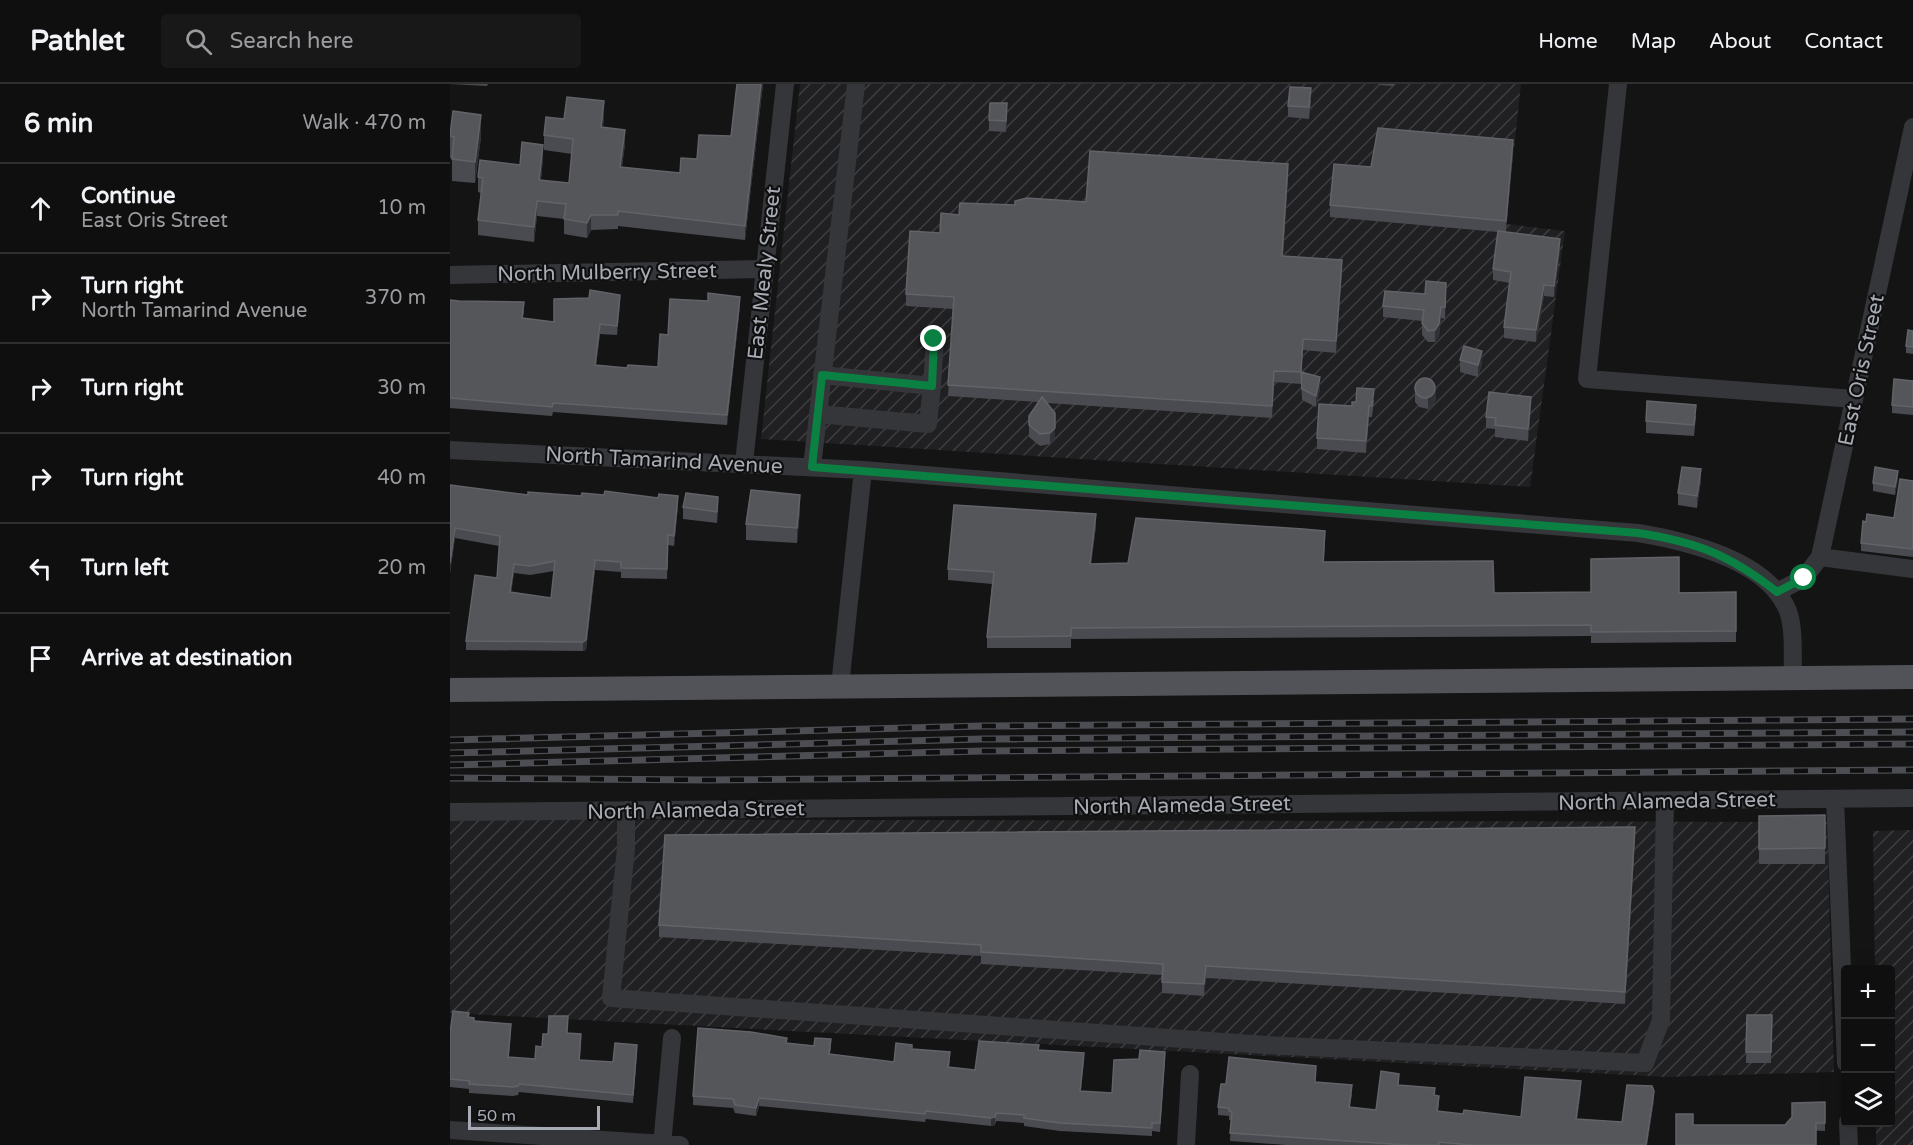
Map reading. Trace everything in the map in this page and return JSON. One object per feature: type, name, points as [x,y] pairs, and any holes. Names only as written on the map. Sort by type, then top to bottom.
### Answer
[{"type":"main road","points":[[450,690],[1793,680],[1913,676]]},
{"type":"street","name":"East Mealy Street","points":[[744,463],[785,84]]},
{"type":"street","points":[[812,467],[856,84]]},
{"type":"street","points":[[1618,84],[1587,379],[1854,399]]},
{"type":"street","name":"East Oris Street","points":[[1777,592],[1804,578],[1820,557],[1854,399],[1910,167],[1913,127]]},
{"type":"street","name":"North Mulberry Street","points":[[450,275],[765,269]]},
{"type":"street","points":[[818,414],[928,424],[934,339]]},
{"type":"street","points":[[822,375],[932,386]]},
{"type":"street","name":"North Tamarind Avenue","points":[[450,450],[863,470],[1638,533],[1680,540],[1716,552],[1749,570],[1777,592],[1788,612],[1793,680]]},
{"type":"street","points":[[840,686],[863,470]]},
{"type":"street","points":[[1820,557],[1913,569]]},
{"type":"street","name":"North Alameda Street","points":[[450,812],[1913,798]]},
{"type":"street","points":[[1835,799],[1843,1019]]},
{"type":"street","points":[[626,810],[626,848],[611,998],[1266,1045],[1645,1063],[1661,1020],[1665,801]]},
{"type":"street","points":[[450,1130],[668,1145],[672,1038]]},
{"type":"street","points":[[1186,1145],[1190,1074]]},
{"type":"street","points":[[1848,1127],[1849,1145]]},
{"type":"shaded area","points":[[800,84],[1521,84],[1506,224],[1565,231],[1530,487],[761,439]]},
{"type":"shaded area","points":[[450,819],[1827,822],[1834,1072],[1667,1077],[450,1013]]},
{"type":"shaded area","points":[[1913,830],[1913,1145],[1876,1145],[1876,1127],[1895,1127],[1895,965],[1875,965],[1873,831]]},
{"type":"building","points":[[737,84],[761,84],[745,226],[618,211],[618,215],[591,215],[587,223],[564,219],[566,204],[537,201],[534,227],[478,220],[483,178],[478,177],[480,160],[520,165],[522,142],[543,145],[539,180],[569,183],[573,139],[544,135],[546,117],[564,119],[567,97],[604,101],[601,127],[625,130],[620,167],[680,173],[681,158],[697,159],[699,135],[731,136]]},
{"type":"building","points":[[1290,87],[1311,88],[1309,107],[1288,106]]},
{"type":"building","points":[[990,103],[1007,103],[1006,121],[989,120]]},
{"type":"building","points":[[453,111],[481,115],[475,162],[452,159],[454,137],[450,135]]},
{"type":"building","points":[[1378,128],[1513,140],[1506,221],[1330,205],[1334,164],[1371,167]]},
{"type":"building","points":[[1090,151],[1288,164],[1282,256],[1342,260],[1336,341],[1303,339],[1301,372],[1274,371],[1272,406],[948,385],[954,297],[906,294],[910,231],[940,233],[941,213],[959,215],[960,203],[1015,205],[1015,201],[1027,198],[1086,202]]},
{"type":"building","points":[[1498,231],[1560,239],[1554,286],[1544,285],[1536,330],[1504,327],[1511,272],[1493,269]]},
{"type":"building","points":[[1426,281],[1446,283],[1445,307],[1441,307],[1439,324],[1435,330],[1428,331],[1422,323],[1424,310],[1383,306],[1385,291],[1425,294]]},
{"type":"building","points":[[590,290],[620,295],[617,326],[600,324],[595,365],[627,368],[628,365],[658,367],[660,334],[668,335],[670,299],[708,301],[708,293],[740,297],[727,415],[553,403],[552,407],[450,398],[450,300],[524,302],[522,318],[554,322],[554,299],[589,298]]},
{"type":"building","points":[[1908,330],[1913,331],[1913,347],[1906,346]]},
{"type":"building","points":[[1464,346],[1482,351],[1478,365],[1460,360]]},
{"type":"building","points":[[1301,372],[1320,377],[1316,396],[1302,389]]},
{"type":"building","points":[[1425,378],[1432,381],[1435,388],[1432,395],[1425,398],[1418,395],[1415,388],[1418,381]]},
{"type":"building","points":[[1894,379],[1913,381],[1913,407],[1892,405]]},
{"type":"building","points":[[1357,388],[1374,389],[1372,406],[1369,406],[1366,441],[1317,438],[1319,404],[1352,406],[1352,402],[1356,402]]},
{"type":"building","points":[[1489,392],[1531,397],[1528,429],[1495,425],[1496,418],[1486,417]]},
{"type":"building","points":[[1042,397],[1055,413],[1055,428],[1050,433],[1040,434],[1029,425],[1029,416]]},
{"type":"building","points":[[1647,401],[1696,405],[1694,425],[1646,421]]},
{"type":"building","points":[[1682,467],[1701,469],[1697,496],[1678,493]]},
{"type":"building","points":[[1875,467],[1898,471],[1895,487],[1873,483]]},
{"type":"building","points":[[1900,479],[1913,481],[1913,549],[1861,543],[1863,521],[1866,522],[1867,514],[1894,518]]},
{"type":"building","points":[[450,485],[528,495],[528,492],[581,496],[582,493],[604,495],[605,491],[658,498],[659,494],[678,496],[674,536],[668,535],[667,569],[621,568],[621,562],[595,560],[586,640],[583,642],[466,641],[475,575],[497,578],[500,536],[455,528],[450,563]],"holes":[[[555,561],[551,598],[510,592],[514,564],[530,566]]]},
{"type":"building","points":[[751,490],[800,495],[797,528],[746,524]]},
{"type":"building","points":[[686,493],[718,497],[717,512],[683,507]]},
{"type":"building","points":[[954,505],[1096,514],[1090,564],[1128,563],[1136,518],[1303,529],[1325,531],[1323,562],[1493,561],[1494,593],[1591,592],[1591,559],[1679,557],[1679,593],[1736,592],[1736,631],[1591,632],[1591,625],[1071,628],[1071,636],[987,637],[994,572],[948,569]]},
{"type":"building","points":[[1825,815],[1825,848],[1759,849],[1759,816]]},
{"type":"building","points":[[1635,827],[1625,992],[1206,966],[1204,984],[1162,982],[1163,964],[981,952],[981,945],[659,925],[665,835]]},
{"type":"building","points":[[453,1011],[469,1013],[468,1017],[474,1018],[474,1021],[511,1024],[508,1057],[535,1059],[536,1046],[542,1047],[543,1034],[548,1034],[549,1016],[568,1016],[567,1033],[581,1034],[579,1060],[613,1062],[615,1043],[637,1045],[633,1095],[519,1084],[513,1087],[469,1084],[470,1081],[450,1079],[450,1033]]},
{"type":"building","points":[[1747,1015],[1772,1015],[1771,1052],[1746,1052]]},
{"type":"building","points":[[698,1028],[751,1032],[787,1038],[786,1043],[814,1046],[815,1038],[831,1039],[829,1054],[894,1062],[896,1043],[912,1045],[912,1049],[950,1052],[948,1067],[975,1070],[979,1041],[1039,1045],[1038,1050],[1084,1053],[1080,1091],[1112,1093],[1114,1060],[1139,1059],[1140,1050],[1165,1052],[1160,1123],[1152,1123],[1152,1128],[1060,1123],[1024,1118],[1024,1115],[996,1113],[995,1117],[991,1118],[926,1111],[925,1114],[759,1098],[756,1108],[735,1105],[733,1099],[693,1096]]},
{"type":"building","points":[[1229,1057],[1316,1066],[1315,1082],[1352,1085],[1349,1107],[1376,1110],[1381,1071],[1399,1074],[1398,1085],[1435,1088],[1434,1095],[1439,1096],[1437,1111],[1463,1114],[1464,1110],[1521,1117],[1525,1077],[1581,1081],[1576,1119],[1622,1122],[1627,1085],[1652,1086],[1654,1091],[1646,1145],[1471,1145],[1439,1142],[1439,1145],[1407,1145],[1230,1133],[1232,1112],[1229,1108],[1218,1107],[1221,1084],[1226,1084]]},
{"type":"building","points":[[1825,1102],[1825,1123],[1816,1123],[1816,1145],[1676,1145],[1676,1114],[1693,1114],[1693,1125],[1785,1125],[1792,1117],[1792,1103]]},
{"type":"railway","points":[[450,740],[982,726],[1913,719]]},
{"type":"railway","points":[[450,753],[982,739],[1913,732]]},
{"type":"railway","points":[[450,765],[983,751],[1913,744]]},
{"type":"railway","points":[[450,778],[708,780],[1913,770]]},
{"type":"route","points":[[934,339],[932,386],[822,375],[812,467],[1638,533],[1680,540],[1716,552],[1749,570],[1777,592],[1804,578]]}]
